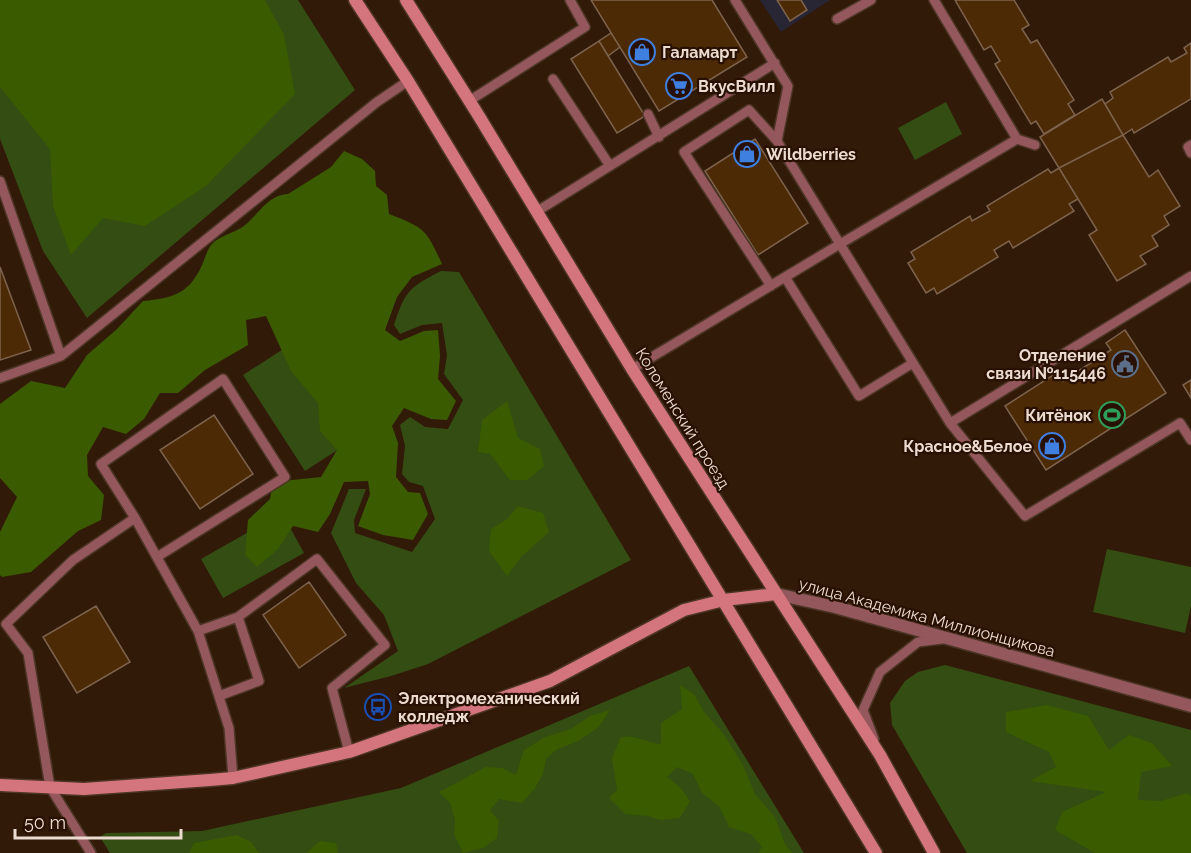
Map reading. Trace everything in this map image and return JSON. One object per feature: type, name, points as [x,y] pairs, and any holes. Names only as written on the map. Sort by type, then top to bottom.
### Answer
[{"type":"main road","points":[[355,0],[408,81],[876,853]]},
{"type":"main road","name":"Коломенский проезд","points":[[405,0],[632,369],[880,755],[934,853]]},
{"type":"main road","name":"улица Академика Миллионщикова","points":[[0,785],[92,788],[233,778],[349,752],[549,681],[684,610],[724,600],[776,594]]},
{"type":"street","name":"улица Академика Миллионщикова","points":[[776,594],[836,607],[944,639],[1191,706]]},
{"type":"lane","points":[[469,101],[585,27],[570,0]]},
{"type":"lane","points":[[735,0],[788,86],[777,141]]},
{"type":"lane","points":[[837,19],[871,0]]},
{"type":"lane","points":[[934,0],[1017,139],[1035,145]]},
{"type":"lane","points":[[536,212],[775,63]]},
{"type":"lane","points":[[553,79],[610,166]]},
{"type":"lane","points":[[0,378],[61,356],[377,102],[408,81]]},
{"type":"lane","points":[[771,286],[684,152],[749,110],[777,141],[950,423],[1025,516],[1180,423],[1191,440]]},
{"type":"lane","points":[[648,114],[659,137]]},
{"type":"lane","points":[[632,369],[1017,139]]},
{"type":"lane","points":[[1191,145],[1188,147],[1191,153]]},
{"type":"lane","points":[[0,181],[61,356]]},
{"type":"lane","points":[[950,423],[1191,276]]},
{"type":"lane","points":[[785,277],[860,396],[913,363]]},
{"type":"lane","points":[[157,557],[285,477],[223,378],[101,464],[135,518],[198,630],[229,728],[233,778]]},
{"type":"lane","points":[[91,853],[50,787],[28,653],[3,623],[73,560],[135,518]]},
{"type":"lane","points":[[198,630],[238,617],[317,559],[385,645],[332,688],[349,752]]},
{"type":"lane","points":[[219,696],[259,681],[238,617]]},
{"type":"lane","points":[[880,755],[863,710],[880,672],[918,642],[944,639]]},
{"type":"shaded area","points":[[760,0],[830,0],[781,32]]},
{"type":"green space","points":[[0,0],[298,0],[355,90],[87,318],[43,251],[0,139]]},
{"type":"green space","points":[[0,0],[265,0],[284,35],[295,94],[206,186],[145,226],[103,218],[71,255],[53,206],[50,149],[0,87]]},
{"type":"green space","points":[[946,102],[962,134],[915,160],[898,128]]},
{"type":"green space","points":[[344,151],[362,159],[375,171],[376,186],[387,195],[389,214],[423,231],[428,236],[442,264],[412,277],[397,297],[385,330],[400,341],[424,331],[438,330],[440,356],[438,379],[456,401],[447,420],[431,419],[404,408],[392,426],[398,443],[396,477],[408,492],[420,493],[428,514],[413,540],[383,535],[358,526],[370,494],[368,481],[344,482],[330,514],[318,532],[293,526],[278,549],[257,567],[245,555],[248,520],[270,499],[273,482],[321,477],[337,450],[320,431],[318,403],[291,371],[266,316],[246,320],[248,345],[205,370],[178,393],[160,393],[144,419],[126,434],[103,427],[87,455],[88,476],[104,495],[101,520],[78,531],[31,572],[2,577],[0,575],[0,532],[17,497],[0,478],[0,404],[31,381],[65,388],[87,355],[117,329],[143,301],[171,296],[186,288],[197,275],[209,249],[215,242],[247,224],[274,198],[288,194],[331,167]]},
{"type":"green space","points":[[441,271],[459,272],[631,560],[428,664],[344,688],[398,651],[384,615],[356,583],[331,533],[349,489],[366,489],[354,520],[355,533],[412,552],[435,519],[423,486],[409,482],[402,474],[405,446],[400,425],[410,417],[425,427],[448,429],[463,400],[444,374],[447,355],[442,323],[422,325],[400,334],[394,325],[410,291],[422,281]]},
{"type":"green space","points":[[291,344],[353,440],[305,471],[243,375]]},
{"type":"green space","points":[[507,401],[518,438],[540,449],[544,466],[527,480],[510,480],[490,454],[478,452],[482,420]]},
{"type":"green space","points":[[518,506],[543,513],[549,532],[521,557],[507,576],[489,551],[491,529],[507,519]]},
{"type":"green space","points":[[282,513],[304,553],[223,598],[201,559]]},
{"type":"green space","points":[[1107,549],[1191,567],[1191,606],[1185,633],[1093,612]]},
{"type":"green space","points":[[945,665],[1191,730],[1191,853],[967,853],[892,725],[890,703],[905,681],[918,672]]},
{"type":"green space","points":[[689,666],[804,853],[110,853],[100,837],[106,833],[202,831],[401,788]]},
{"type":"green space","points":[[680,685],[694,694],[704,712],[723,733],[743,765],[755,794],[775,817],[785,844],[792,853],[758,853],[762,847],[751,834],[729,827],[719,806],[702,793],[693,774],[677,767],[667,777],[680,787],[690,801],[680,818],[660,820],[648,816],[625,814],[609,798],[617,790],[612,758],[621,737],[661,744],[661,723],[682,709]]},
{"type":"green space","points":[[1047,705],[1088,716],[1109,750],[1129,735],[1152,743],[1172,766],[1141,772],[1138,800],[1161,801],[1187,793],[1191,796],[1191,853],[1095,853],[1055,830],[1062,812],[1106,792],[1030,781],[1056,767],[1049,752],[1006,732],[1006,712]]},
{"type":"green space","points":[[610,710],[598,728],[578,741],[556,750],[546,759],[543,774],[522,803],[499,799],[490,810],[499,821],[497,838],[483,848],[463,853],[454,835],[455,820],[450,803],[439,792],[486,767],[502,768],[516,775],[524,750],[545,737],[571,729],[590,716]]},
{"type":"green space","points":[[237,835],[251,842],[259,853],[189,853],[194,843]]},
{"type":"green space","points":[[320,841],[336,843],[338,853],[306,853]]},
{"type":"building","points":[[591,0],[712,0],[747,57],[659,111]]},
{"type":"building","points":[[777,0],[801,0],[807,10],[790,21]]},
{"type":"building","points":[[955,0],[1014,0],[1029,25],[1022,29],[1031,43],[1037,40],[1074,100],[1068,104],[1075,115],[1044,134],[1036,121],[1031,124],[995,64],[1000,61],[991,46],[984,50]]},
{"type":"building","points":[[611,33],[620,47],[608,56],[599,41]]},
{"type":"building","points":[[599,41],[645,116],[617,133],[571,59]]},
{"type":"building","points":[[1191,43],[1191,99],[1134,133],[1132,129],[1123,135],[1105,104],[1113,98],[1110,92],[1168,57],[1171,62],[1187,53],[1184,48]]},
{"type":"building","points":[[1102,99],[1123,135],[1059,168],[1040,137]]},
{"type":"building","points":[[1123,135],[1149,177],[1158,170],[1180,206],[1164,216],[1169,225],[1152,236],[1158,246],[1140,256],[1146,264],[1117,281],[1089,235],[1097,230],[1059,168]]},
{"type":"building","points":[[755,139],[808,223],[758,255],[705,171]]},
{"type":"building","points":[[1059,168],[1078,199],[1069,204],[1074,211],[1013,248],[1009,241],[994,250],[998,257],[937,294],[934,288],[926,293],[908,263],[915,259],[911,252],[970,216],[972,221],[990,211],[987,206],[1048,169],[1051,173]]},
{"type":"building","points":[[0,267],[31,350],[0,360]]},
{"type":"building","points":[[1125,330],[1166,393],[1046,470],[1005,406],[1058,372],[1063,381],[1111,350],[1106,343]]},
{"type":"building","points":[[1191,380],[1191,398],[1183,385]]},
{"type":"building","points":[[214,415],[253,474],[200,509],[160,450]]},
{"type":"building","points":[[309,582],[346,635],[299,668],[263,615]]},
{"type":"building","points":[[96,606],[130,662],[77,693],[43,637]]},
{"type":"place","name":"Галамарт","points":[[642,52]]},
{"type":"place","name":"ВкусВилл","points":[[679,86]]},
{"type":"place","name":"Wildberries","points":[[747,154]]},
{"type":"place","name":"Отделение связи №115446","points":[[1125,364]]},
{"type":"place","name":"Китёнок","points":[[1112,415]]},
{"type":"place","name":"Красное&Белое","points":[[1052,446]]},
{"type":"place","name":"Электромеханический колледж","points":[[378,707]]}]
